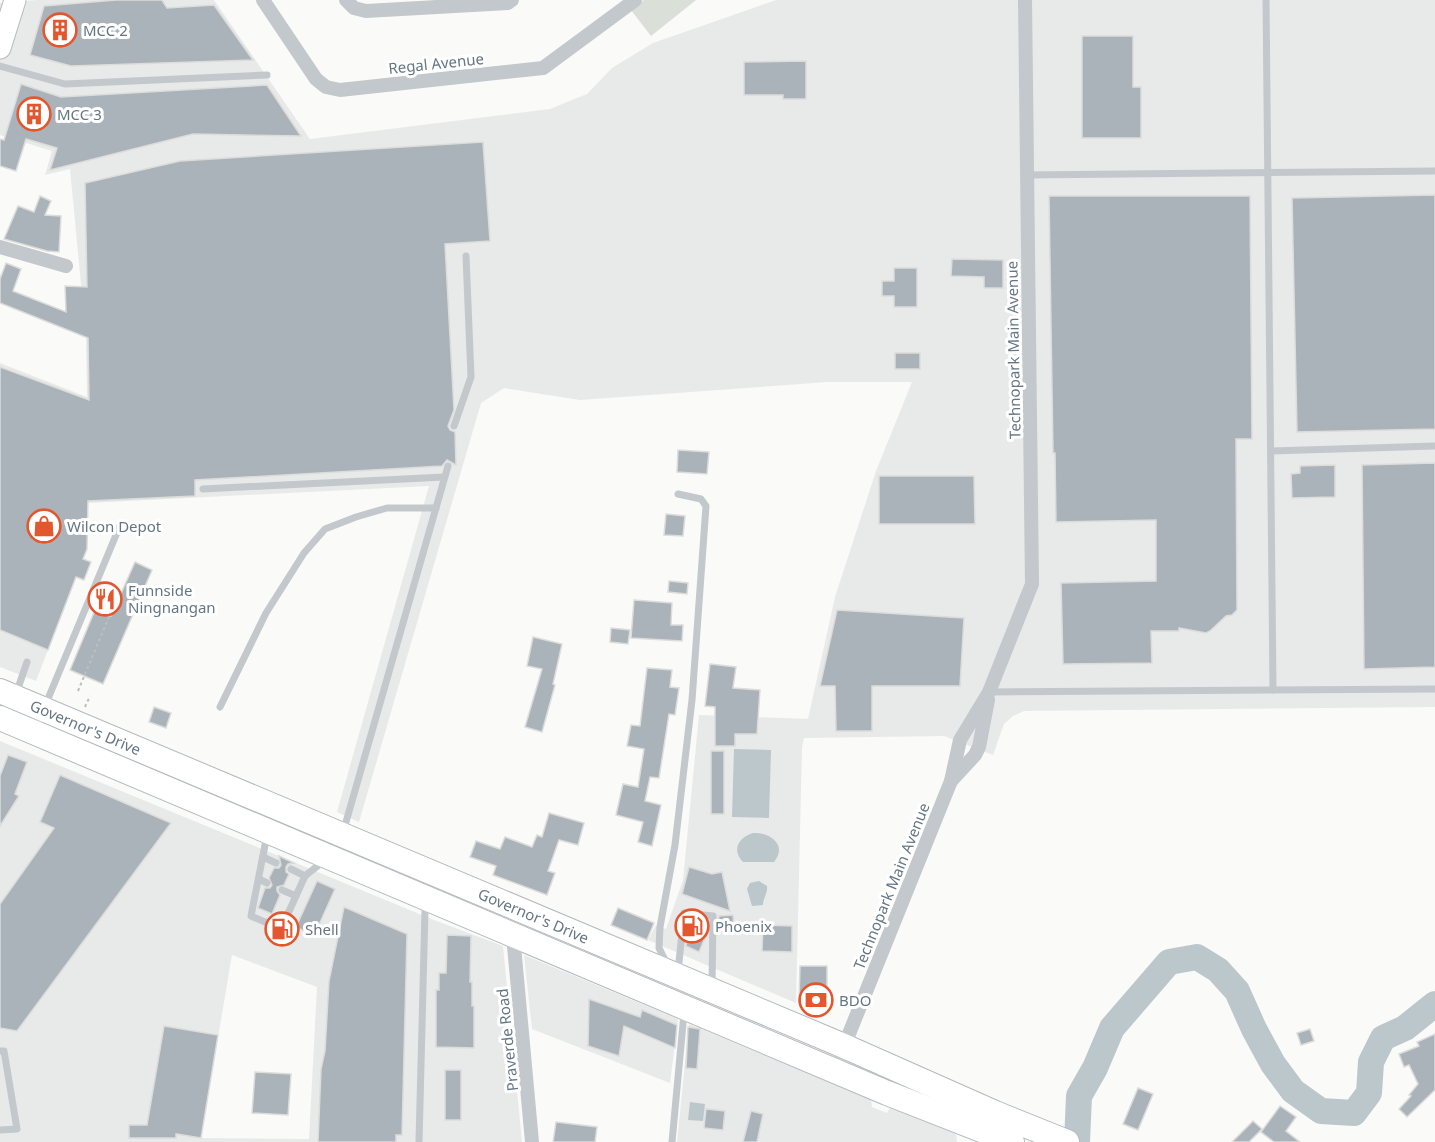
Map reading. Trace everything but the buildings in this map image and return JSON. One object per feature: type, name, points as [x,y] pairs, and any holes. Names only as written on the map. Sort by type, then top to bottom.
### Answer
[{"type":"highway","name":"Governor's Drive","points":[[8,703],[36,722],[272,819],[342,835],[513,935],[916,1105],[1067,1142]]},
{"type":"highway","name":"Governor's Drive","points":[[272,819],[330,858],[435,888],[675,974],[844,1046],[991,1122],[1012,1142]]},
{"type":"main road","points":[[0,48],[15,0]]},
{"type":"street","name":"Regal Avenue","points":[[263,0],[316,79],[326,87],[340,90],[543,68],[635,0]]},
{"type":"street","points":[[346,0],[354,8],[366,10],[508,3],[512,0]]},
{"type":"street","name":"Technopark Main Avenue","points":[[834,1071],[951,781],[960,740],[989,692],[1032,584],[1025,0]]},
{"type":"street","points":[[0,247],[66,266]]},
{"type":"street","name":"Technopark Main Avenue","points":[[951,781],[975,755],[979,747],[989,692]]},
{"type":"street","name":"Praverde Road","points":[[513,935],[532,1142]]},
{"type":"lane","points":[[1266,0],[1274,690]]},
{"type":"lane","points":[[0,66],[65,84],[267,75]]},
{"type":"lane","points":[[1027,175],[1435,171]]},
{"type":"lane","points":[[454,426],[471,377],[466,256]]},
{"type":"lane","points":[[1271,451],[1435,446]]},
{"type":"lane","points":[[342,835],[448,466]]},
{"type":"lane","points":[[203,489],[444,477]]},
{"type":"lane","points":[[675,974],[659,948],[660,927],[675,846],[693,700],[706,506],[701,498],[678,494]]},
{"type":"lane","points":[[220,707],[266,613],[303,553],[325,530],[356,517],[387,508],[436,508]]},
{"type":"lane","points":[[36,722],[121,523]]},
{"type":"lane","points":[[8,703],[27,662]]},
{"type":"lane","points":[[989,692],[1435,689]]},
{"type":"lane","points":[[272,819],[251,916],[281,929],[305,876],[316,865],[330,858]]},
{"type":"lane","points":[[263,857],[276,863]]},
{"type":"lane","points":[[291,869],[305,876]]},
{"type":"lane","points":[[259,879],[267,883]]},
{"type":"lane","points":[[419,1142],[425,910],[435,888]]},
{"type":"lane","points":[[282,890],[296,896]]},
{"type":"lane","points":[[675,974],[684,913],[713,916],[712,990]]},
{"type":"lane","points":[[672,1142],[685,1007]]},
{"type":"lane","points":[[0,1051],[4,1052],[17,1129],[0,1130]]},
{"type":"path","points":[[78,691],[111,612]]},
{"type":"path","points":[[85,708],[90,696]]},
{"type":"shaded area","points":[[37,0],[214,0],[310,139],[550,109],[587,94],[612,68],[653,43],[776,0],[1435,0],[1435,707],[1024,711],[1013,716],[1004,724],[993,755],[944,736],[804,738],[796,1003],[648,940],[656,925],[666,929],[683,880],[699,715],[808,719],[835,597],[876,471],[912,382],[828,382],[580,400],[504,388],[481,403],[359,822],[337,812],[429,486],[88,503],[87,549],[36,681],[0,667],[0,363],[87,397],[86,337],[70,169],[45,175],[52,151],[0,135],[0,3]]},
{"type":"shaded area","points":[[644,0],[696,0],[651,36],[631,10]]},
{"type":"shaded area","points":[[0,741],[434,920],[503,946],[522,1142],[0,1142]],"holes":[[[232,955],[317,987],[309,1139],[201,1138]]]},
{"type":"shaded area","points":[[734,749],[771,750],[769,818],[732,817]]},
{"type":"shaded area","points":[[753,833],[771,837],[778,845],[778,856],[774,862],[743,862],[739,857],[738,844]]},
{"type":"shaded area","points":[[759,881],[767,886],[767,891],[763,905],[752,906],[747,889],[750,883]]},
{"type":"shaded area","points":[[524,955],[678,1019],[670,1083],[532,1029]]},
{"type":"shaded area","points":[[689,1024],[871,1099],[872,1107],[887,1113],[890,1107],[956,1134],[957,1142],[677,1142]]},
{"type":"shaded area","points":[[690,1102],[705,1104],[703,1121],[688,1120]]},
{"type":"waterway","points":[[1077,1142],[1079,1096],[1095,1068],[1112,1028],[1169,962],[1197,957],[1218,970],[1237,991],[1273,1064],[1293,1091],[1321,1111],[1354,1113],[1369,1093],[1371,1062],[1383,1038],[1405,1028],[1435,1004]]},
{"type":"place","name":"MCC 2","points":[[60,30]]},
{"type":"place","name":"MCC 3","points":[[34,114]]},
{"type":"place","name":"Wilcon Depot","points":[[44,526]]},
{"type":"place","name":"Funnside Ningnangan","points":[[105,599]]},
{"type":"place","name":"Phoenix","points":[[692,926]]},
{"type":"place","name":"Shell","points":[[282,929]]},
{"type":"place","name":"BDO","points":[[816,1000]]}]
